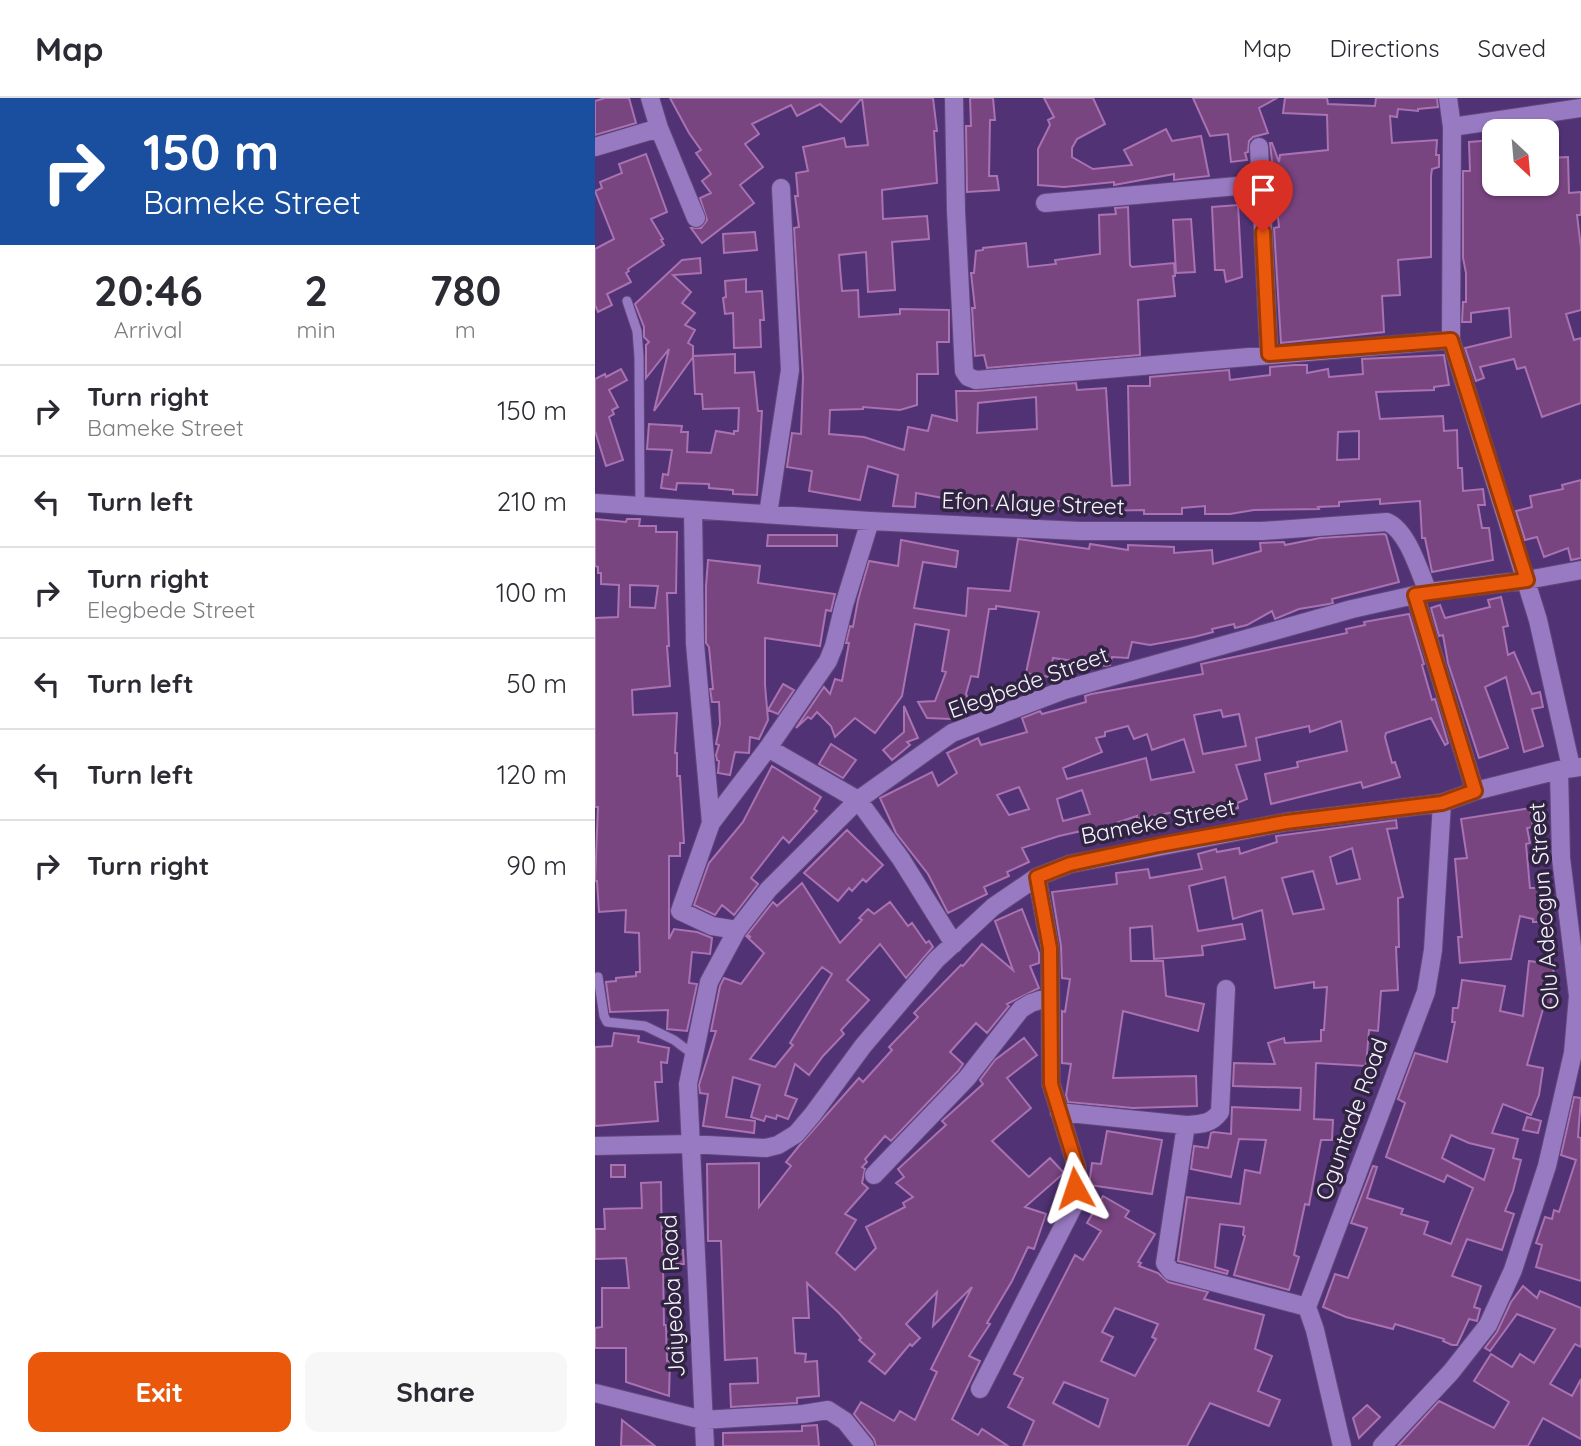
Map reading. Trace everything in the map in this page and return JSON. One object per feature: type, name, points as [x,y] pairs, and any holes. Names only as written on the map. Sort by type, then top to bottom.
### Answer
[{"type":"street","points":[[650,98],[659,128],[696,219]]},
{"type":"street","points":[[954,98],[956,211],[964,371],[968,377],[976,380],[990,379],[1451,340]]},
{"type":"street","name":"Olu Adeogun Street","points":[[1382,1446],[1451,1372],[1488,1325],[1513,1270],[1547,1166],[1573,1053],[1578,996],[1561,858],[1570,768],[1527,580],[1451,340],[1452,127],[1448,98]]},
{"type":"street","points":[[1452,127],[1581,108]]},
{"type":"street","points":[[595,147],[659,128]]},
{"type":"street","points":[[1259,147],[1269,354]]},
{"type":"street","points":[[1045,203],[1260,184]]},
{"type":"street","points":[[768,514],[790,370],[781,188]]},
{"type":"street","name":"Efon Alaye Street","points":[[595,503],[870,521],[1080,531],[1262,531],[1387,522],[1396,526],[1403,535],[1475,791]]},
{"type":"street","points":[[693,510],[695,643],[711,823]]},
{"type":"street","points":[[737,930],[712,926],[680,911],[711,823],[768,748],[828,661],[870,521]]},
{"type":"street","name":"Elegbede Street","points":[[689,1144],[688,1084],[709,982],[737,930],[768,890],[858,800],[952,733],[1065,690],[1352,609],[1421,593],[1527,580],[1581,570]]},
{"type":"street","points":[[768,748],[858,800],[901,859],[954,944]]},
{"type":"street","name":"Bameke Street","points":[[595,1146],[689,1144],[766,1149],[778,1145],[796,1134],[863,1046],[936,960],[993,906],[1037,877],[1070,864],[1286,822],[1442,803],[1475,791],[1570,768]]},
{"type":"street","name":"Oguntade Road","points":[[1307,1307],[1426,992],[1433,950],[1442,803]]},
{"type":"street","points":[[979,1389],[1073,1207],[1077,1168],[1051,1084],[1050,948],[1037,877]]},
{"type":"street","points":[[1059,1112],[1187,1125],[1214,1121],[1220,1112],[1226,989]]},
{"type":"street","points":[[874,1175],[967,1078],[1021,1009],[1049,997]]},
{"type":"street","points":[[1187,1125],[1165,1263],[1171,1270],[1307,1307],[1315,1329],[1342,1446]]},
{"type":"street","name":"Jaiyeoba Road","points":[[689,1144],[705,1446]]},
{"type":"street","points":[[595,1393],[703,1420],[828,1410],[845,1421],[865,1446]]},
{"type":"lane","points":[[627,301],[637,331],[639,357],[640,506]]},
{"type":"lane","points":[[598,977],[607,1022],[645,1026],[674,1040],[694,1055]]},
{"type":"building","points":[[605,98],[629,98],[636,123],[595,135],[595,101]]},
{"type":"building","points":[[670,98],[862,98],[841,122],[820,104],[797,116],[791,105],[752,124],[759,134],[745,144],[763,167],[740,185],[754,203],[702,243],[691,228],[701,228],[707,220],[700,198],[711,193],[702,181],[711,174],[696,153],[701,150]]},
{"type":"building","points":[[862,98],[933,98],[937,131],[934,131],[937,183],[882,190],[883,219],[927,216],[929,239],[892,242],[895,290],[868,292],[866,252],[839,255],[842,291],[858,290],[859,317],[900,314],[900,309],[949,310],[949,342],[937,342],[938,374],[917,374],[917,405],[900,410],[863,407],[830,410],[829,434],[864,437],[904,450],[908,427],[928,431],[932,415],[957,421],[956,391],[1076,383],[1077,390],[1106,388],[1112,486],[1130,485],[1128,386],[1150,386],[1150,377],[1229,370],[1230,380],[1270,375],[1270,367],[1294,365],[1307,365],[1307,373],[1328,369],[1329,377],[1363,374],[1362,359],[1444,355],[1449,385],[1434,387],[1434,390],[1376,392],[1380,419],[1443,416],[1444,431],[1457,430],[1458,468],[1462,468],[1463,491],[1483,489],[1485,505],[1478,505],[1482,528],[1489,528],[1493,560],[1432,572],[1425,538],[1422,538],[1420,501],[1380,504],[1380,499],[1339,502],[1339,506],[1318,507],[1319,509],[1254,510],[1230,514],[1205,514],[1205,506],[1182,508],[1182,514],[1144,514],[1144,510],[1100,511],[1099,501],[1058,501],[1058,506],[1033,508],[980,505],[916,493],[915,507],[893,506],[898,475],[868,466],[860,500],[809,491],[812,471],[787,467],[792,433],[801,434],[803,377],[794,228],[799,227],[795,196],[798,196],[796,173],[808,171],[803,147],[844,138],[846,147],[868,145]],"holes":[[[1036,397],[1037,429],[977,433],[978,403]],[[1359,431],[1359,459],[1337,460],[1338,432]]]},
{"type":"building","points":[[970,98],[993,98],[995,120],[990,120],[989,176],[997,176],[999,190],[967,192],[966,126],[971,126]]},
{"type":"building","points":[[1044,98],[1093,98],[1105,124],[1077,139],[1072,148],[1072,157],[1093,169],[1132,165],[1124,150],[1166,129],[1172,141],[1201,136],[1209,176],[1174,180],[1174,174],[1114,185],[1114,182],[1064,187],[1038,185],[1038,149],[1050,125],[1048,120],[1054,117]]},
{"type":"building","points":[[1193,98],[1277,98],[1259,108],[1268,133],[1253,137],[1249,141],[1248,152],[1245,153],[1247,160],[1231,162],[1228,134],[1210,136]]},
{"type":"building","points":[[1285,98],[1327,98],[1328,104],[1375,106],[1376,98],[1437,98],[1438,107],[1418,111],[1398,109],[1397,117],[1390,116],[1392,143],[1437,140],[1436,155],[1439,155],[1439,167],[1432,169],[1431,176],[1431,257],[1398,260],[1400,295],[1382,296],[1384,332],[1281,343],[1274,228],[1279,227],[1270,143],[1279,162],[1280,155],[1328,150],[1327,115],[1283,113]]},
{"type":"building","points":[[1482,141],[1482,196],[1559,196],[1559,157],[1568,157],[1569,193],[1581,192],[1581,215],[1577,215],[1581,248],[1581,310],[1566,314],[1574,340],[1581,338],[1581,403],[1542,417],[1525,367],[1517,369],[1514,359],[1480,367],[1484,378],[1476,381],[1465,348],[1511,337],[1509,308],[1471,313],[1471,322],[1462,322],[1463,302],[1466,302],[1463,171],[1470,171],[1469,142]]},
{"type":"building","points":[[646,154],[667,212],[651,219],[664,245],[628,269],[626,273],[631,282],[607,294],[612,305],[598,312],[595,305],[595,249],[614,239],[595,191],[602,188],[600,182],[622,173],[619,164]]},
{"type":"building","points":[[1238,205],[1242,277],[1226,282],[1224,270],[1215,270],[1212,207]]},
{"type":"building","points":[[1128,207],[1130,265],[1174,263],[1175,296],[1138,300],[1140,355],[987,368],[984,355],[975,356],[972,308],[975,308],[971,273],[974,273],[976,251],[1026,243],[1028,267],[1100,254],[1099,215],[1116,214],[1115,208]]},
{"type":"building","points":[[1191,219],[1195,272],[1176,273],[1173,220]]},
{"type":"building","points":[[755,232],[757,250],[724,253],[723,234]]},
{"type":"building","points":[[700,258],[701,273],[673,275],[691,292],[682,303],[695,313],[685,325],[695,330],[688,343],[693,346],[693,357],[654,411],[669,349],[646,378],[646,345],[649,342],[644,337],[644,327],[635,304],[682,260]]},
{"type":"building","points":[[746,279],[746,292],[762,291],[764,320],[760,320],[761,347],[734,348],[733,313],[725,314],[725,281]]},
{"type":"building","points":[[735,354],[735,373],[754,372],[758,411],[762,411],[757,495],[733,494],[733,490],[709,488],[709,484],[677,483],[676,490],[661,488],[663,474],[668,475],[672,450],[647,449],[649,424],[682,426],[681,432],[688,432],[687,452],[711,453],[716,431],[734,434],[734,431],[738,431],[739,408],[703,409],[702,394],[695,394],[693,356]]},
{"type":"building","points":[[621,369],[627,380],[609,390],[618,407],[612,410],[614,414],[609,417],[623,460],[606,466],[595,431],[595,379]]},
{"type":"building","points":[[1581,480],[1581,558],[1571,560],[1568,548],[1544,557],[1537,537],[1525,540],[1516,511],[1532,507],[1530,496],[1563,489],[1562,485]]},
{"type":"building","points":[[595,519],[626,522],[627,519],[640,519],[639,526],[656,526],[656,532],[677,532],[676,593],[667,593],[670,686],[632,690],[633,715],[677,713],[675,753],[677,776],[680,776],[684,843],[680,843],[680,856],[669,856],[669,939],[674,929],[697,932],[712,938],[710,954],[692,952],[689,983],[697,984],[687,1031],[667,1029],[668,1010],[610,1012],[606,982],[636,976],[636,972],[640,972],[639,933],[625,932],[626,910],[599,912],[595,881],[598,807],[595,807],[595,618],[618,617],[619,585],[601,584],[601,573],[598,573],[598,567],[595,566]],"holes":[[[630,585],[658,586],[655,608],[630,607]]]},
{"type":"building","points":[[1384,534],[1399,582],[1332,599],[1333,603],[1299,609],[1275,619],[1272,611],[1247,625],[1235,628],[1234,624],[1194,637],[1150,645],[1132,642],[1128,658],[1112,657],[1110,665],[1106,666],[1053,658],[1049,677],[1026,673],[1039,612],[996,606],[996,609],[989,609],[978,677],[971,676],[966,694],[972,708],[951,716],[951,719],[927,718],[918,702],[935,701],[946,672],[942,671],[949,630],[915,624],[902,696],[875,733],[855,718],[835,737],[831,726],[817,712],[796,728],[824,687],[830,694],[835,679],[842,681],[849,643],[846,643],[850,626],[853,627],[869,561],[898,566],[901,540],[958,551],[956,567],[923,562],[914,608],[966,616],[968,588],[1010,591],[1018,539],[1089,549],[1090,544],[1128,550],[1128,545],[1174,547],[1174,553],[1212,550],[1213,564],[1261,551],[1260,543],[1284,542],[1285,545],[1320,538]]},
{"type":"building","points":[[768,535],[837,535],[837,546],[767,546]]},
{"type":"building","points":[[708,560],[760,566],[758,583],[835,594],[831,611],[826,610],[820,646],[765,638],[768,720],[759,739],[750,737],[749,753],[735,752],[730,775],[718,773],[719,761],[716,755],[719,745],[716,744],[720,724],[719,702],[712,702],[709,647],[706,643]]},
{"type":"building","points":[[1501,597],[1508,626],[1503,627],[1508,655],[1514,652],[1532,694],[1540,692],[1543,707],[1532,709],[1543,746],[1524,752],[1506,677],[1485,687],[1508,748],[1479,758],[1448,663],[1443,635],[1439,636],[1431,608],[1440,605],[1445,618],[1490,607],[1488,600]]},
{"type":"building","points":[[1409,614],[1432,700],[1435,699],[1448,743],[1445,745],[1431,718],[1386,733],[1392,763],[1395,762],[1400,777],[1363,788],[1361,782],[1271,804],[1265,774],[1298,767],[1297,762],[1347,751],[1341,721],[1310,732],[1309,726],[1256,738],[1260,760],[1236,765],[1247,799],[1237,803],[1238,808],[1215,814],[1212,805],[1137,819],[1137,816],[1095,830],[1059,836],[1022,848],[1029,862],[1007,872],[1009,876],[984,887],[987,894],[948,913],[928,874],[896,833],[880,798],[932,772],[938,786],[957,773],[947,753],[978,738],[981,745],[1027,732],[1022,718],[1040,711],[1042,714],[1086,702],[1085,696],[1091,694],[1203,674],[1201,664],[1347,633],[1346,629],[1365,625],[1364,622]],"holes":[[[1221,710],[1223,717],[1239,714],[1246,746],[1203,754],[1194,715]],[[1128,726],[1134,739],[1147,734],[1152,750],[1184,739],[1194,772],[1151,780],[1146,758],[1067,779],[1063,768],[1102,752],[1096,738],[1105,736],[1105,732]],[[1019,787],[1029,809],[1009,815],[997,795]],[[1082,790],[1090,814],[1063,821],[1057,799]]]},
{"type":"building","points":[[783,684],[794,690],[778,714],[768,710]]},
{"type":"building","points":[[904,706],[918,738],[907,742],[910,745],[892,760],[883,750],[904,732]]},
{"type":"building","points":[[831,744],[856,760],[843,778],[819,764]]},
{"type":"building","points":[[772,766],[821,797],[814,809],[817,811],[789,843],[783,837],[751,878],[758,884],[734,915],[722,905],[715,915],[694,905],[709,863],[743,822]]},
{"type":"building","points":[[1530,808],[1533,827],[1527,828],[1530,843],[1526,844],[1530,888],[1546,888],[1545,922],[1533,922],[1533,919],[1520,916],[1511,959],[1460,963],[1458,937],[1462,937],[1455,859],[1467,858],[1461,819]]},
{"type":"building","points":[[1396,820],[1397,828],[1387,829],[1403,897],[1398,898],[1398,990],[1381,991],[1378,1031],[1369,1030],[1366,1066],[1316,1063],[1314,1119],[1333,1120],[1332,1140],[1321,1140],[1309,1205],[1305,1204],[1294,1255],[1299,1257],[1289,1290],[1234,1275],[1245,1236],[1244,1227],[1220,1224],[1215,1267],[1228,1271],[1227,1274],[1178,1261],[1187,1197],[1240,1204],[1245,1170],[1260,1173],[1266,1140],[1239,1139],[1231,1177],[1191,1169],[1194,1146],[1208,1148],[1211,1133],[1214,1132],[1231,1134],[1232,1107],[1300,1110],[1301,1088],[1233,1086],[1234,1063],[1275,1064],[1268,1043],[1284,1038],[1285,1043],[1321,1041],[1327,987],[1314,988],[1314,982],[1275,988],[1262,910],[1233,919],[1225,877],[1189,886],[1198,931],[1242,924],[1245,939],[1202,946],[1203,955],[1154,959],[1152,926],[1130,928],[1131,961],[1163,961],[1166,996],[1204,1004],[1198,1031],[1123,1011],[1113,1078],[1196,1076],[1197,1106],[1133,1108],[1068,1102],[1066,1095],[1071,1064],[1062,1063],[1062,1011],[1065,1012],[1070,979],[1062,978],[1061,946],[1052,892],[1117,884],[1116,873],[1148,869],[1150,878],[1202,869],[1198,854],[1216,849],[1217,852],[1239,848],[1240,854],[1277,842],[1276,836]],"holes":[[[1352,848],[1360,879],[1337,884],[1330,857]],[[1313,871],[1324,909],[1293,914],[1282,878]]]},
{"type":"building","points":[[847,830],[883,865],[866,882],[863,879],[852,891],[849,888],[838,901],[804,873]]},
{"type":"building","points":[[802,883],[840,943],[862,920],[859,918],[868,909],[874,914],[890,902],[908,926],[912,923],[926,943],[929,941],[933,947],[906,978],[880,944],[847,980],[869,1000],[841,1030],[844,1034],[809,1075],[795,1064],[785,1095],[797,1099],[788,1119],[777,1115],[776,1119],[766,1116],[764,1121],[751,1117],[760,1085],[733,1077],[726,1117],[755,1121],[754,1133],[703,1126],[708,1094],[700,1093],[699,1085],[716,1031],[711,1031],[720,986],[724,978],[741,984],[764,953],[746,936],[751,937],[747,935],[773,902],[777,906]],"holes":[[[822,967],[832,974],[790,1043],[793,1045],[775,1067],[750,1059]]]},
{"type":"building","points":[[1022,909],[1039,953],[1039,963],[1030,966],[1039,988],[1007,1004],[1009,1006],[987,1033],[976,1023],[950,1052],[963,1064],[958,1071],[891,1141],[885,1136],[865,1159],[867,1162],[862,1167],[865,1169],[862,1183],[868,1188],[845,1214],[856,1220],[836,1253],[855,1270],[876,1248],[866,1227],[905,1207],[903,1203],[913,1197],[896,1183],[904,1177],[898,1169],[946,1125],[942,1121],[983,1084],[980,1080],[995,1060],[1024,1038],[1037,1055],[1007,1078],[1031,1108],[992,1141],[1029,1177],[1050,1158],[1064,1173],[1025,1207],[1046,1214],[1034,1249],[1028,1247],[987,1323],[990,1324],[969,1356],[980,1361],[952,1419],[978,1435],[982,1429],[1008,1446],[876,1446],[874,1439],[854,1414],[861,1402],[894,1421],[900,1411],[915,1420],[937,1372],[931,1369],[972,1287],[933,1326],[937,1292],[906,1324],[920,1338],[912,1346],[910,1344],[885,1374],[869,1361],[875,1354],[859,1340],[861,1338],[839,1313],[807,1283],[809,1318],[793,1318],[795,1353],[806,1354],[805,1362],[817,1361],[819,1396],[797,1398],[797,1403],[731,1407],[730,1384],[758,1383],[757,1358],[725,1360],[721,1241],[708,1241],[707,1164],[759,1163],[759,1207],[791,1166],[786,1162],[799,1146],[859,1078],[863,1082],[892,1050],[889,1047],[918,1017],[914,1013],[982,944],[1013,970],[995,921]]},
{"type":"building","points":[[1529,961],[1554,964],[1550,1010],[1543,1009],[1527,1065],[1543,1068],[1539,1095],[1531,1115],[1503,1104],[1492,1133],[1518,1139],[1513,1158],[1521,1160],[1505,1211],[1514,1214],[1502,1250],[1467,1239],[1452,1276],[1481,1286],[1474,1307],[1480,1309],[1477,1321],[1469,1319],[1457,1345],[1452,1345],[1443,1341],[1444,1339],[1395,1324],[1393,1329],[1346,1317],[1323,1307],[1335,1274],[1348,1278],[1367,1228],[1351,1223],[1373,1166],[1377,1167],[1367,1198],[1403,1209],[1401,1214],[1428,1222],[1424,1234],[1451,1244],[1473,1188],[1447,1175],[1444,1182],[1386,1157],[1405,1103],[1398,1099],[1415,1053],[1447,1062],[1455,1022],[1452,1022],[1453,1008],[1458,1008],[1462,980],[1505,986],[1500,1011],[1523,1016]],"holes":[[[1451,1135],[1494,1149],[1484,1180],[1442,1158]]]},
{"type":"building","points":[[614,1033],[639,1036],[638,1042],[669,1048],[667,1063],[661,1062],[662,1082],[655,1082],[658,1121],[595,1126],[595,1047],[612,1046]]},
{"type":"building","points":[[1574,1097],[1581,1098],[1578,1137],[1581,1138],[1581,1281],[1536,1267],[1542,1245],[1536,1243],[1545,1217],[1552,1219],[1554,1210],[1559,1212],[1576,1160],[1561,1155]]},
{"type":"building","points":[[1527,1117],[1541,1121],[1538,1133],[1523,1130]]},
{"type":"building","points":[[1107,1131],[1162,1140],[1152,1194],[1089,1185],[1092,1163],[1101,1164]]},
{"type":"building","points":[[611,1165],[625,1165],[625,1177],[611,1177]]},
{"type":"building","points":[[661,1182],[662,1251],[683,1250],[684,1264],[663,1264],[664,1325],[667,1361],[670,1361],[669,1396],[626,1382],[626,1348],[595,1348],[595,1328],[602,1327],[602,1288],[629,1288],[626,1258],[595,1259],[595,1229],[605,1229],[604,1209],[642,1208],[641,1183]]},
{"type":"building","points":[[1103,1196],[1129,1211],[1125,1217],[1155,1234],[1138,1262],[1141,1263],[1139,1266],[1158,1273],[1168,1282],[1208,1292],[1204,1299],[1264,1315],[1255,1349],[1272,1356],[1258,1391],[1280,1400],[1269,1426],[1210,1403],[1187,1446],[1023,1446],[1034,1421],[1008,1407],[1023,1378],[1014,1374],[1075,1255],[1083,1260],[1101,1231],[1087,1223]],"holes":[[[1115,1308],[1158,1324],[1152,1337],[1156,1339],[1135,1376],[1101,1361],[1113,1337],[1102,1332]],[[1064,1382],[1108,1399],[1099,1427],[1053,1403]]]},
{"type":"building","points":[[1523,1286],[1537,1298],[1540,1291],[1581,1308],[1581,1347],[1575,1344],[1550,1384],[1572,1396],[1581,1379],[1581,1439],[1543,1418],[1528,1446],[1398,1446],[1439,1401],[1494,1428],[1509,1402],[1474,1381],[1491,1354],[1512,1367],[1520,1354],[1534,1363],[1555,1329],[1517,1314],[1490,1351],[1485,1348]]},
{"type":"building","points":[[1367,1405],[1380,1417],[1359,1438],[1353,1418]]},
{"type":"building","points":[[622,1420],[655,1446],[621,1446]]},
{"type":"building","points":[[817,1425],[819,1446],[723,1446],[723,1433],[802,1431],[802,1426]]},
{"type":"route","points":[[1075,1188],[1077,1168],[1051,1084],[1050,948],[1037,877],[1070,864],[1159,845],[1286,822],[1442,803],[1475,791],[1415,595],[1527,580],[1451,340],[1269,354],[1263,232]]}]
